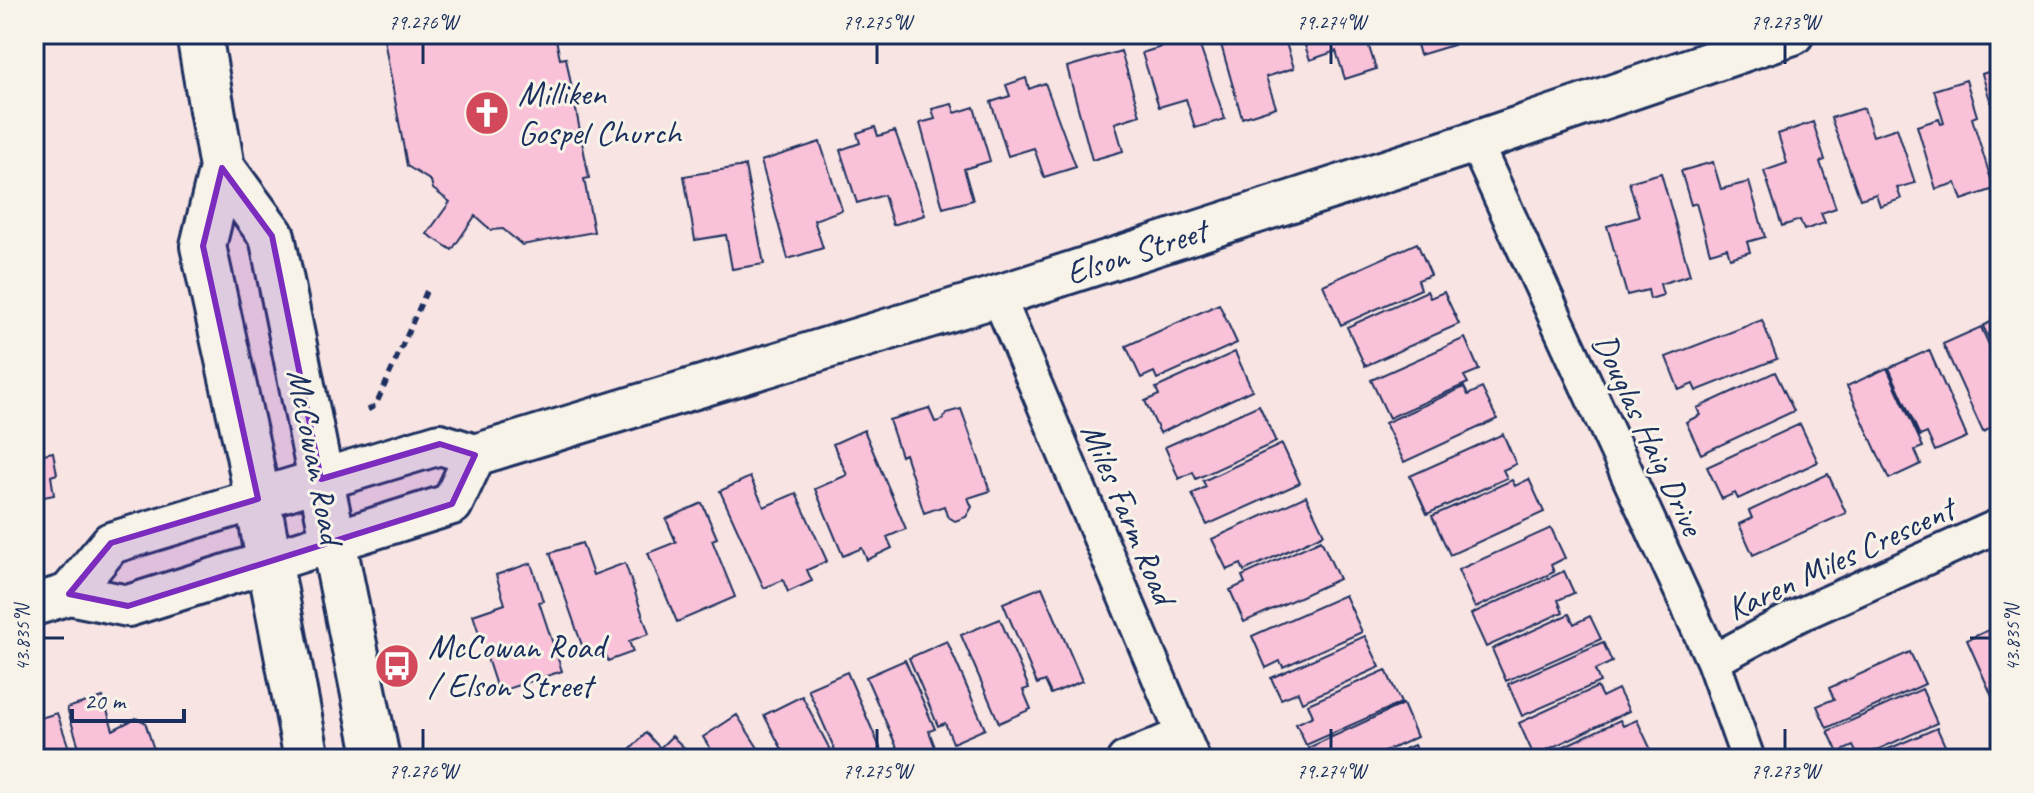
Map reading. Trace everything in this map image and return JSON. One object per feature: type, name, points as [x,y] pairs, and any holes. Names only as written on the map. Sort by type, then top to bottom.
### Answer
[{"type":"main road","name":"McCowan Road","points":[[199,34],[222,168],[203,246],[258,499],[307,759]]},
{"type":"main road","name":"McCowan Road","points":[[222,168],[272,236],[377,759]]},
{"type":"street","name":"Elson Street","points":[[475,455],[998,296],[1475,142],[1784,35]]},
{"type":"street","name":"Douglas Haig Drive","points":[[1475,142],[1713,661],[1748,759]]},
{"type":"street","name":"Miles Farm Road","points":[[998,296],[1186,747]]},
{"type":"street","points":[[440,444],[475,455],[452,504],[128,606],[51,599],[111,543],[440,444]]},
{"type":"street","name":"Karen Miles Crescent","points":[[1713,661],[1793,618],[2000,525]]},
{"type":"street","points":[[1124,759],[1186,747]]},
{"type":"path","points":[[368,410],[376,405],[427,290]]},
{"type":"highlighted area","points":[[222,168],[272,236],[321,479],[440,444],[475,455],[452,504],[128,606],[69,594],[111,543],[258,499],[203,246]]},
{"type":"building","name":"Milliken Gospel Church","points":[[383,34],[555,34],[560,59],[566,58],[589,178],[584,179],[594,232],[522,245],[503,229],[491,230],[475,216],[452,250],[427,234],[450,202],[433,189],[431,181],[407,166]]},
{"type":"building","points":[[1178,34],[1180,40],[1196,35],[1225,119],[1195,128],[1186,99],[1159,107],[1142,53],[1161,47],[1158,36]]},
{"type":"building","points":[[1218,34],[1283,34],[1294,68],[1266,77],[1276,107],[1242,118]]},
{"type":"building","points":[[1301,34],[1365,34],[1376,69],[1345,79],[1336,51],[1310,60]]},
{"type":"building","points":[[1414,34],[1450,34],[1453,45],[1420,55]]},
{"type":"building","points":[[1121,51],[1140,115],[1115,123],[1123,151],[1092,160],[1067,67]]},
{"type":"building","points":[[2000,68],[2000,119],[1997,112],[1994,113],[1982,74]]},
{"type":"building","points":[[1026,78],[1029,89],[1045,83],[1076,167],[1044,177],[1034,148],[1008,156],[991,102],[1010,96],[1006,85]]},
{"type":"building","points":[[1966,80],[1977,116],[1972,118],[1994,189],[1962,200],[1956,183],[1936,189],[1917,126],[1939,119],[1941,124],[1944,123],[1934,90]]},
{"type":"building","points":[[952,104],[955,113],[974,107],[990,161],[964,169],[973,200],[943,208],[920,123],[935,119],[932,109]]},
{"type":"building","points":[[1864,108],[1873,136],[1897,128],[1915,183],[1897,188],[1901,199],[1880,206],[1876,194],[1860,199],[1831,118]]},
{"type":"building","points":[[1813,122],[1825,160],[1820,162],[1836,208],[1821,213],[1825,223],[1804,230],[1800,220],[1782,226],[1764,171],[1787,163],[1778,134]]},
{"type":"building","points":[[875,127],[878,136],[895,131],[925,215],[893,225],[884,195],[857,203],[840,150],[860,143],[857,133]]},
{"type":"building","points":[[820,142],[842,210],[814,220],[823,248],[788,259],[761,161]]},
{"type":"building","points":[[1713,162],[1721,189],[1749,182],[1765,237],[1747,242],[1750,252],[1730,258],[1727,248],[1710,253],[1696,203],[1691,205],[1681,171]]},
{"type":"building","points":[[745,166],[764,264],[732,269],[726,235],[695,240],[684,176]]},
{"type":"building","points":[[1661,173],[1690,275],[1660,284],[1663,295],[1650,299],[1648,290],[1627,295],[1607,226],[1639,217],[1629,182]]},
{"type":"building","points":[[1417,243],[1431,275],[1418,280],[1421,289],[1341,325],[1323,285]]},
{"type":"building","points":[[1427,291],[1430,298],[1444,292],[1459,324],[1365,366],[1347,327]]},
{"type":"building","points":[[1219,304],[1237,343],[1157,379],[1154,372],[1141,378],[1126,346]]},
{"type":"building","points":[[2000,317],[2000,362],[1983,326]]},
{"type":"building","points":[[1762,320],[1777,359],[1696,391],[1693,384],[1679,390],[1666,357]]},
{"type":"building","points":[[1981,327],[2000,369],[2000,424],[1983,432],[1943,344]]},
{"type":"building","points":[[1465,338],[1479,370],[1464,376],[1468,383],[1389,418],[1371,380]]},
{"type":"building","points":[[1929,350],[1967,437],[1935,451],[1927,433],[1920,436],[1889,368]]},
{"type":"building","points":[[1235,352],[1252,390],[1160,433],[1145,401],[1159,395],[1156,388]]},
{"type":"building","points":[[1887,368],[1923,447],[1915,450],[1921,464],[1889,479],[1847,386]]},
{"type":"building","points":[[1775,372],[1794,411],[1701,454],[1686,422],[1700,415],[1697,408]]},
{"type":"building","points":[[1464,387],[1468,395],[1482,388],[1497,419],[1404,462],[1385,423]]},
{"type":"building","points":[[1259,405],[1276,442],[1196,479],[1193,472],[1179,479],[1165,447]]},
{"type":"building","points":[[929,408],[935,422],[943,420],[946,413],[961,409],[990,491],[968,498],[972,507],[966,517],[955,521],[947,516],[944,506],[924,513],[905,454],[901,456],[889,420]]},
{"type":"building","points":[[1800,424],[1818,462],[1738,499],[1735,493],[1722,499],[1707,467]]},
{"type":"building","points":[[864,430],[906,529],[887,537],[892,548],[867,560],[862,548],[843,556],[815,489],[847,475],[833,444]]},
{"type":"building","points":[[1503,434],[1516,464],[1503,470],[1507,478],[1427,514],[1410,476]]},
{"type":"building","points":[[1282,444],[1300,483],[1207,525],[1192,494],[1206,487],[1203,481]]},
{"type":"building","points":[[53,452],[57,474],[51,476],[54,495],[34,499],[34,456]]},
{"type":"building","points":[[1828,474],[1846,513],[1753,555],[1739,524],[1752,518],[1749,511]]},
{"type":"building","points":[[750,477],[764,507],[796,493],[827,561],[807,570],[812,581],[788,592],[783,580],[764,588],[720,491]]},
{"type":"building","points":[[1529,479],[1544,512],[1450,555],[1432,516],[1512,480],[1515,486]]},
{"type":"building","points":[[1306,496],[1324,534],[1244,571],[1241,564],[1227,570],[1212,539]]},
{"type":"building","points":[[702,503],[717,538],[712,540],[735,597],[677,622],[648,553],[676,542],[666,519]]},
{"type":"building","points":[[1551,528],[1565,558],[1551,565],[1554,572],[1475,608],[1458,570]]},
{"type":"building","points":[[1321,540],[1339,579],[1244,622],[1230,590],[1245,583],[1242,576]]},
{"type":"building","points":[[582,543],[593,575],[625,563],[649,634],[629,641],[633,652],[608,661],[603,648],[585,654],[550,553]]},
{"type":"building","points":[[531,563],[543,601],[539,602],[562,671],[498,692],[473,615],[505,604],[496,575]]},
{"type":"building","points":[[1564,571],[1574,593],[1558,600],[1563,612],[1486,647],[1471,614]]},
{"type":"building","points":[[1042,587],[1082,681],[1051,694],[1045,681],[1037,684],[1003,603]]},
{"type":"building","points":[[1345,595],[1362,632],[1283,667],[1280,661],[1266,668],[1252,636]]},
{"type":"building","points":[[1569,614],[1574,624],[1590,616],[1601,639],[1506,681],[1492,649]]},
{"type":"building","points":[[1000,619],[1029,688],[1023,690],[1031,709],[999,723],[961,635]]},
{"type":"building","points":[[2000,627],[2000,714],[1967,640]]},
{"type":"building","points":[[1365,636],[1380,667],[1302,702],[1298,692],[1281,699],[1271,678]]},
{"type":"building","points":[[947,641],[985,729],[953,743],[945,723],[938,726],[909,658]]},
{"type":"building","points":[[1603,642],[1612,662],[1595,670],[1600,682],[1522,716],[1508,684]]},
{"type":"building","points":[[1910,652],[1925,684],[1827,728],[1817,706],[1834,699],[1829,688]]},
{"type":"building","points":[[905,660],[935,729],[929,731],[936,750],[915,759],[902,759],[866,677]]},
{"type":"building","points":[[1386,670],[1401,703],[1306,745],[1296,724],[1313,716],[1308,704]]},
{"type":"building","points":[[847,672],[885,759],[839,759],[808,689]]},
{"type":"building","points":[[1597,687],[1602,697],[1618,689],[1629,711],[1534,756],[1519,723]]},
{"type":"building","points":[[1922,689],[1937,723],[1859,758],[1853,746],[1838,753],[1828,731]]},
{"type":"building","points":[[802,696],[835,759],[787,759],[764,715]]},
{"type":"building","points":[[103,697],[113,730],[136,718],[145,722],[157,759],[82,757],[67,708]]},
{"type":"building","points":[[1403,704],[1417,737],[1369,759],[1313,759],[1308,748]]},
{"type":"building","points":[[57,713],[70,751],[64,753],[66,759],[34,759],[34,720]]},
{"type":"building","points":[[737,715],[765,759],[717,759],[703,737]]},
{"type":"building","points":[[1620,720],[1623,726],[1637,720],[1652,752],[1637,759],[1541,757]]},
{"type":"building","points":[[1937,728],[1951,759],[1865,759]]},
{"type":"building","points":[[646,733],[660,748],[672,736],[696,759],[632,759],[626,754]]},
{"type":"building","points":[[1414,745],[1420,759],[1381,759]]},
{"type":"place","name":"Milliken Gospel Church","points":[[487,113]]},
{"type":"place","name":"McCowan Road / Elson Street","points":[[397,666]]}]
